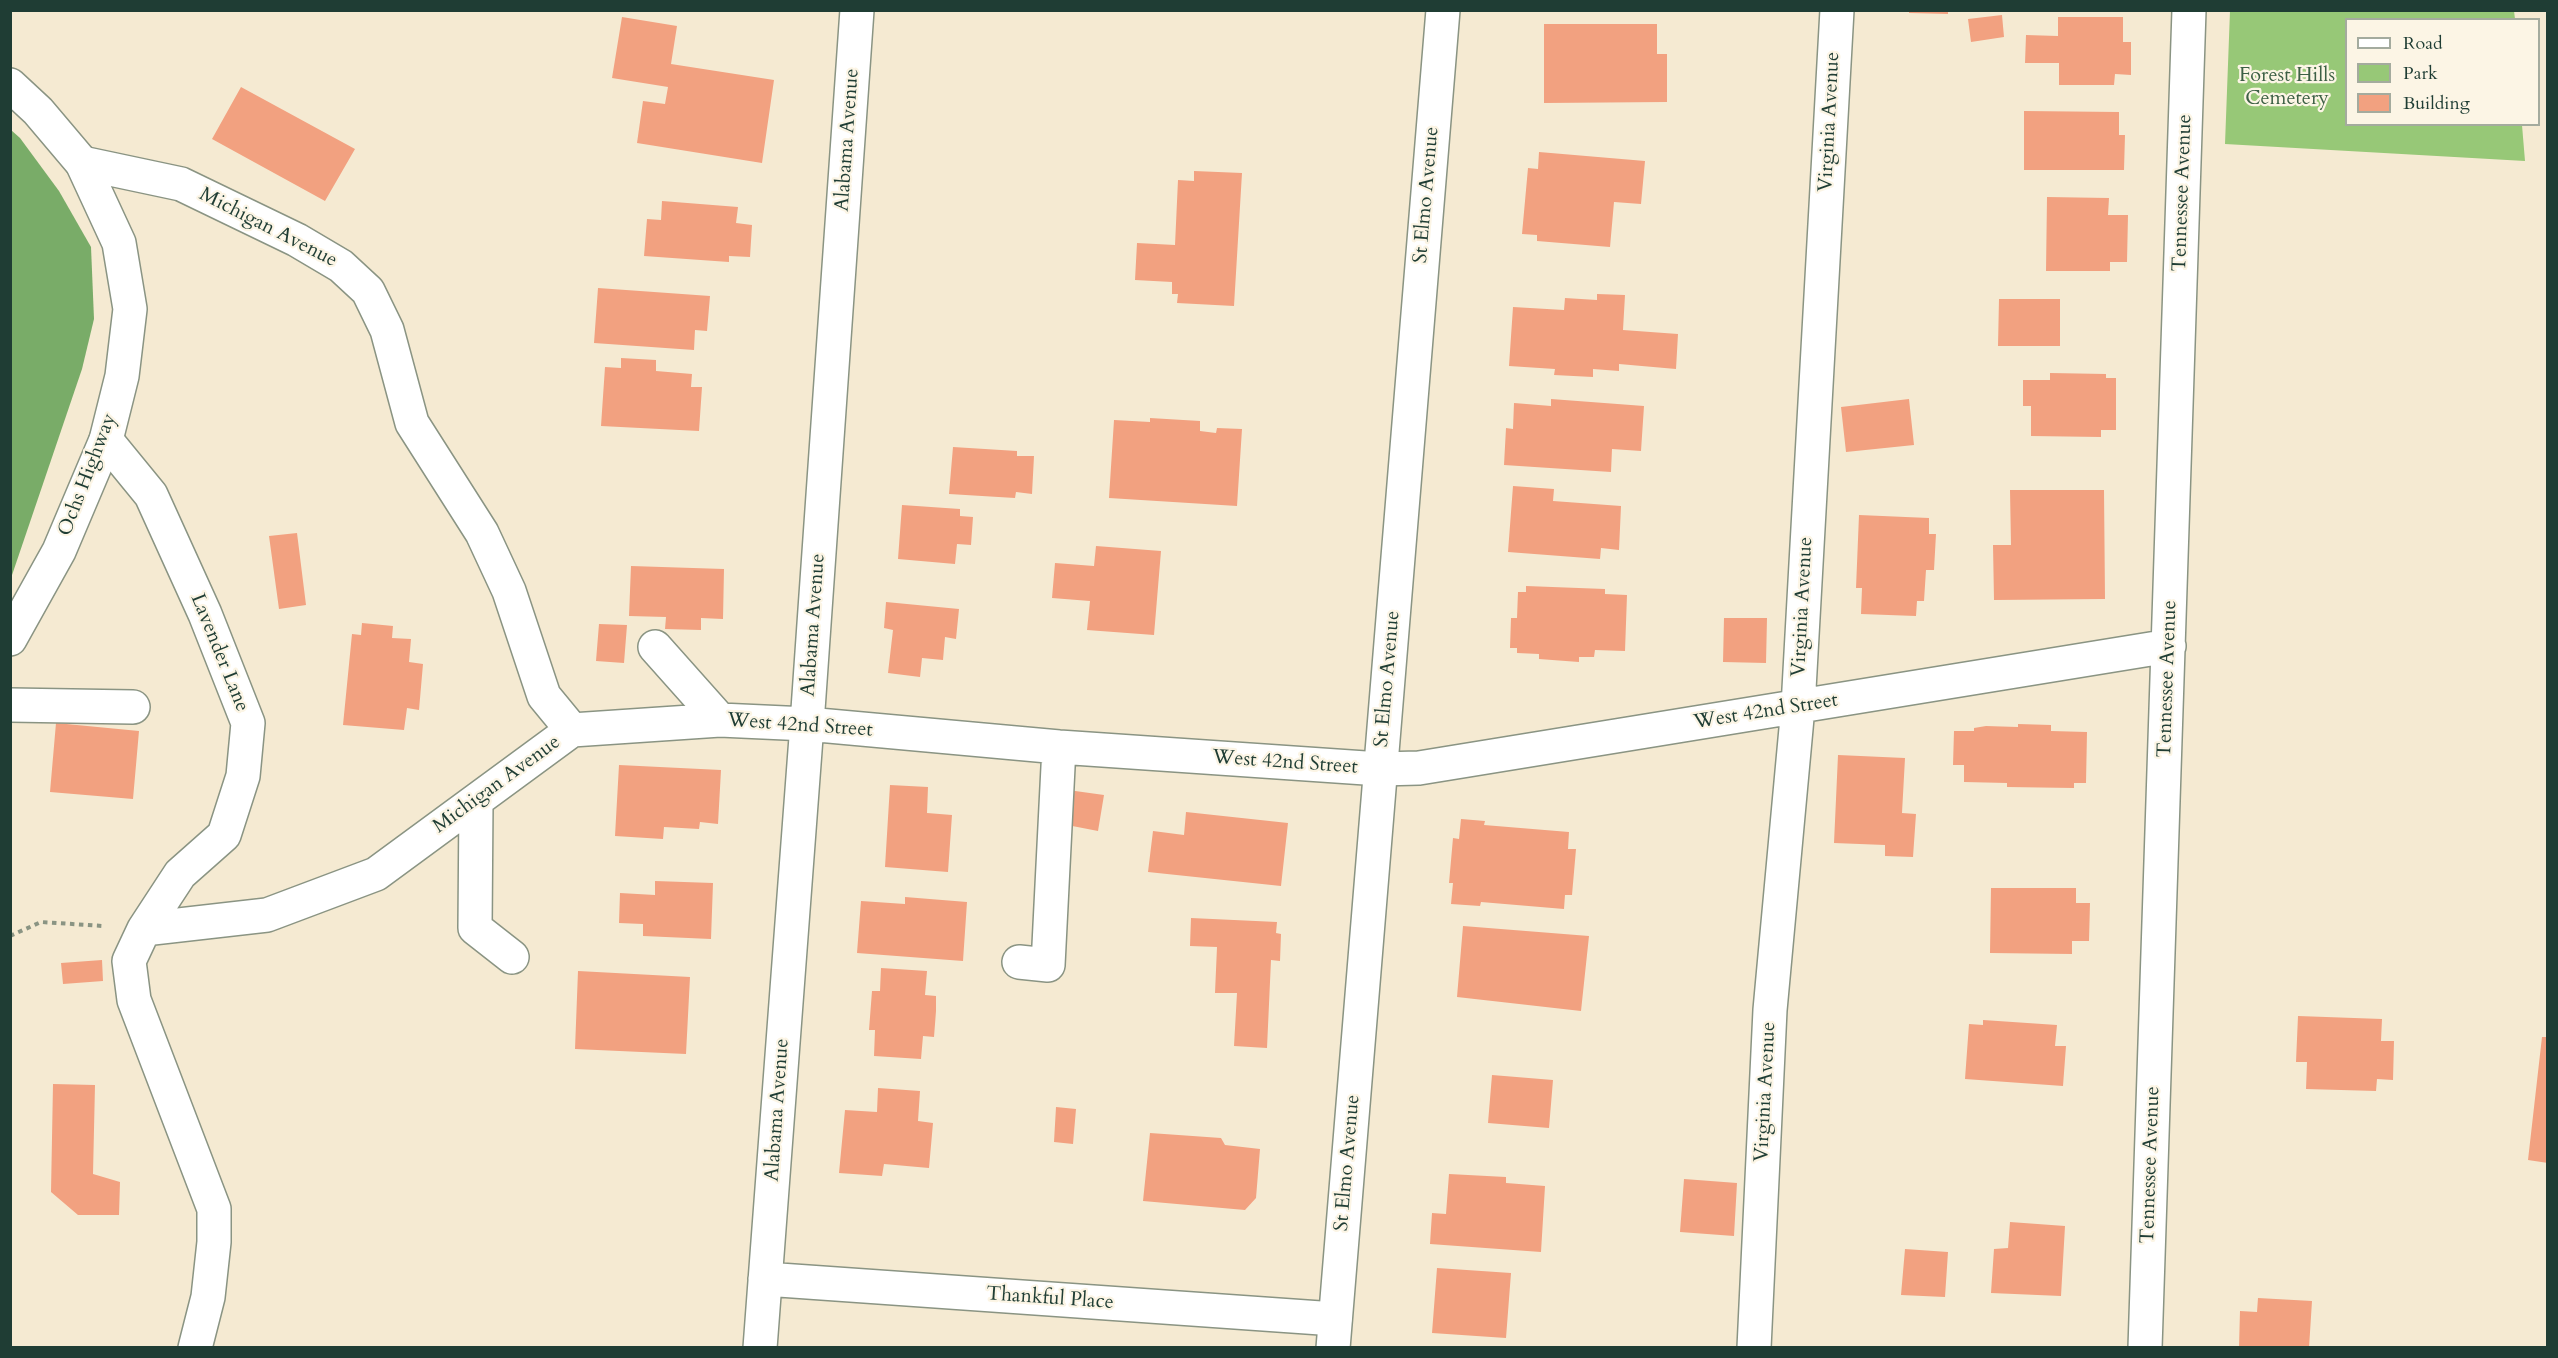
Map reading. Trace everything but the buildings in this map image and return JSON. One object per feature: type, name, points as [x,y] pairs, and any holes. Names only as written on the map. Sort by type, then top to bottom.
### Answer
[{"type":"street","name":"Alabama Avenue","points":[[760,1347],[857,10]]},
{"type":"street","name":"St Elmo Avenue","points":[[1334,1333],[1443,10]]},
{"type":"street","name":"Virginia Avenue","points":[[1754,1347],[1770,1010],[1798,707],[1837,10]]},
{"type":"street","name":"Tennessee Avenue","points":[[2145,1347],[2188,10]]},
{"type":"street","name":"Ochs Highway","points":[[10,85],[38,111],[82,163],[119,243],[130,309],[122,376],[106,440],[59,551],[10,639]]},
{"type":"street","name":"Michigan Avenue","points":[[82,163],[181,184],[297,240],[342,266],[368,291],[387,330],[412,423],[482,533],[509,591],[544,696],[572,730],[376,874],[267,915],[144,929]]},
{"type":"street","name":"Lavender Lane","points":[[106,440],[151,495],[205,614],[248,723],[243,776],[224,835],[180,874],[144,929]]},
{"type":"street","name":"West 42nd Street","points":[[572,730],[720,720],[807,724],[1059,747],[1380,769],[1419,768],[2169,646]]},
{"type":"street","points":[[655,647],[720,720]]},
{"type":"street","points":[[10,705],[133,707]]},
{"type":"street","points":[[1019,962],[1048,965],[1059,747]]},
{"type":"street","points":[[476,802],[475,928],[512,957]]},
{"type":"street","points":[[144,929],[129,961],[134,1000],[214,1209],[214,1242],[208,1297],[195,1347]]},
{"type":"street","name":"Thankful Place","points":[[765,1279],[1334,1333]]},
{"type":"path","points":[[10,936],[41,922],[144,929]]},
{"type":"green space","name":"Forest Hills Cemetery","points":[[2230,11],[2514,11],[2515,18],[2345,18],[2345,126],[2522,126],[2525,161],[2225,144]]},
{"type":"green space","points":[[11,130],[20,138],[59,191],[91,247],[94,319],[82,369],[11,578]]}]
